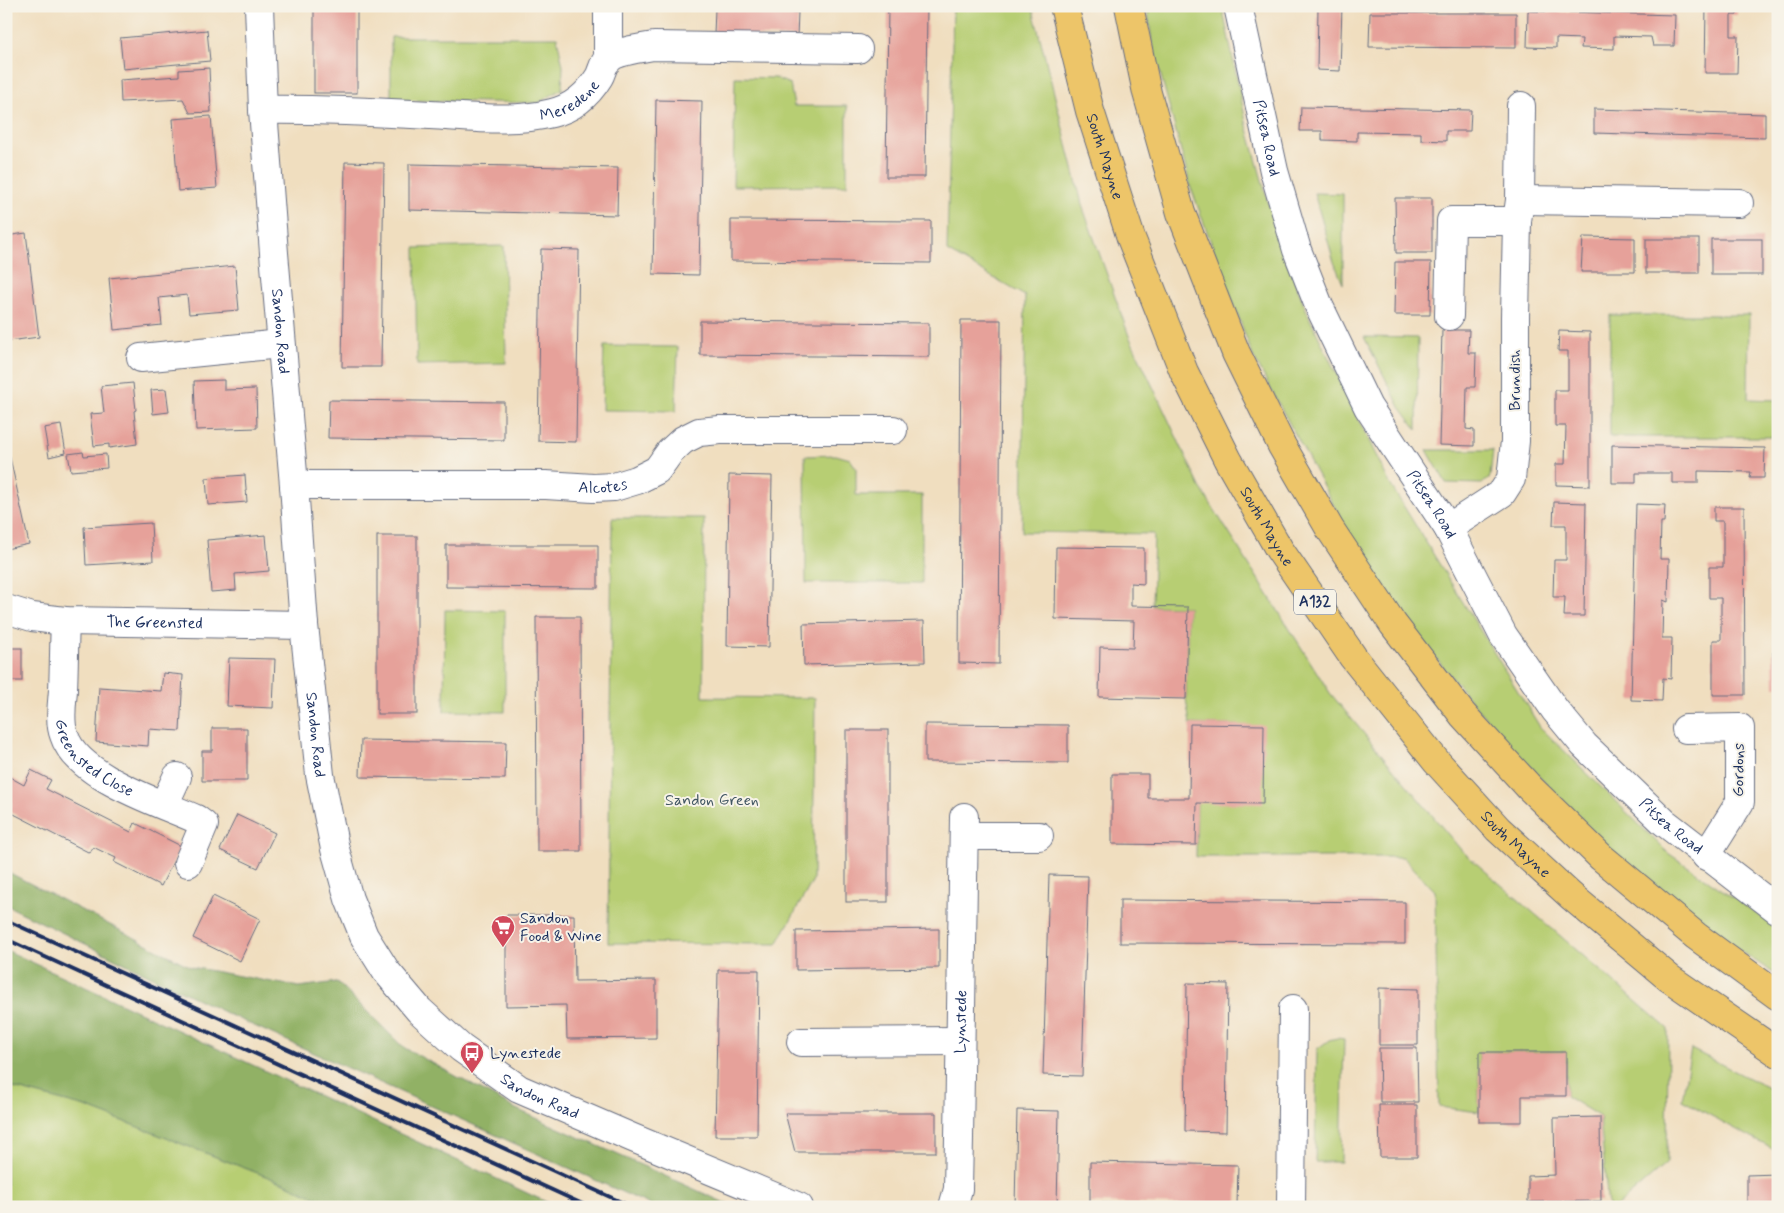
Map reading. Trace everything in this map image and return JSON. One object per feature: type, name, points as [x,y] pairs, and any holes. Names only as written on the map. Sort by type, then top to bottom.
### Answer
[{"type":"main road","name":"South Mayne","points":[[1064,6],[1090,111],[1131,238],[1184,372],[1228,460],[1279,548],[1347,650],[1436,761],[1498,829],[1571,896],[1669,978],[1778,1053]]},
{"type":"main road","points":[[1129,6],[1147,93],[1181,213],[1236,353],[1282,446],[1330,529],[1394,624],[1452,700],[1530,788],[1601,857],[1659,906],[1696,936],[1778,996]]},
{"type":"street","name":"Sandon Road","points":[[259,6],[263,110],[281,344],[304,625],[320,775],[335,849],[349,899],[364,936],[386,972],[419,1010],[461,1048],[519,1089],[799,1207]]},
{"type":"street","points":[[608,6],[608,60]]},
{"type":"street","name":"Pitsea Road","points":[[1238,6],[1274,171],[1297,250],[1318,306],[1368,407],[1448,528],[1503,636],[1555,710],[1584,745],[1664,822],[1778,910]]},
{"type":"street","name":"Meredene","points":[[263,110],[333,110],[492,119],[527,117],[552,113],[573,105],[585,96],[599,77],[608,60],[630,50],[654,46],[858,49]]},
{"type":"street","name":"Brundish","points":[[1448,528],[1502,493],[1512,480],[1516,441],[1521,106]]},
{"type":"street","points":[[1449,316],[1451,221],[1519,210],[1739,203]]},
{"type":"street","points":[[141,358],[281,344]]},
{"type":"street","name":"Alcotes","points":[[294,485],[546,485],[593,488],[614,487],[637,480],[657,470],[670,452],[683,440],[699,432],[720,430],[893,430]]},
{"type":"street","name":"The Greensted","points":[[6,609],[32,617],[65,621],[304,625]]},
{"type":"street","name":"Greensted Close","points":[[65,621],[62,714],[63,734],[69,748],[84,765],[99,775],[196,819],[204,825],[188,863]]},
{"type":"street","name":"Gordons","points":[[1686,729],[1740,728],[1740,802],[1706,856]]},
{"type":"street","points":[[164,805],[177,777]]},
{"type":"street","name":"Lynstede","points":[[953,1207],[958,1189],[964,826],[1039,836]]},
{"type":"street","points":[[1291,1207],[1293,1009]]},
{"type":"street","points":[[801,1042],[960,1041]]},
{"type":"green space","points":[[953,6],[1032,6],[1083,208],[1129,336],[1200,487],[1330,693],[1462,851],[1668,1029],[1667,1163],[1616,1207],[1608,1207],[1600,1117],[1566,1096],[1566,1052],[1479,1052],[1479,1112],[1439,1107],[1435,891],[1403,857],[1196,857],[1197,803],[1264,726],[1190,724],[1186,699],[1188,607],[1152,606],[1154,534],[1022,532],[1025,296],[947,251]]},
{"type":"green space","points":[[1147,6],[1222,6],[1246,122],[1279,242],[1310,319],[1390,484],[1540,727],[1668,853],[1778,928],[1778,976],[1722,939],[1607,847],[1492,726],[1431,652],[1360,554],[1253,356],[1191,188],[1152,42]]},
{"type":"green space","points":[[391,37],[557,37],[563,66],[562,89],[538,103],[391,100]]},
{"type":"green space","points":[[735,77],[775,78],[790,84],[794,106],[847,106],[847,185],[733,186]]},
{"type":"green space","points":[[1314,193],[1343,194],[1343,284],[1334,262]]},
{"type":"green space","points":[[504,246],[506,363],[417,365],[415,248]]},
{"type":"green space","points":[[1610,315],[1749,315],[1748,399],[1778,400],[1778,437],[1610,437]]},
{"type":"green space","points":[[1364,337],[1418,338],[1417,430],[1400,407]]},
{"type":"green space","points":[[604,346],[678,347],[676,411],[602,410]]},
{"type":"green space","points":[[1427,450],[1493,450],[1490,477],[1482,484],[1446,483]]},
{"type":"green space","points":[[836,455],[850,459],[856,468],[856,495],[922,495],[922,583],[806,583],[805,456]]},
{"type":"green space","name":"Sandon Green","points":[[612,518],[704,518],[703,697],[815,698],[813,880],[777,944],[608,943]]},
{"type":"green space","points":[[445,610],[505,611],[505,712],[444,711]]},
{"type":"green space","points":[[6,871],[191,967],[299,987],[337,982],[403,1047],[514,1108],[734,1207],[655,1207],[230,1015],[6,905]]},
{"type":"green space","points":[[6,950],[557,1207],[336,1207],[289,1185],[86,1107],[6,1086]]},
{"type":"green space","points":[[1344,1039],[1341,1162],[1315,1162],[1317,1049],[1329,1040]]},
{"type":"green space","points":[[1691,1049],[1778,1093],[1778,1152],[1682,1100]]},
{"type":"green space","points":[[6,1086],[86,1107],[289,1185],[336,1207],[6,1207]]},
{"type":"building","points":[[116,6],[132,6],[132,7],[116,10]]},
{"type":"building","points":[[314,6],[357,6],[357,93],[314,93]]},
{"type":"building","points":[[888,6],[927,6],[925,177],[886,177]]},
{"type":"building","points":[[1318,6],[1342,6],[1340,71],[1317,70]]},
{"type":"building","points":[[1706,6],[1737,6],[1737,15],[1731,15],[1731,36],[1738,36],[1737,73],[1705,73]]},
{"type":"building","points":[[715,9],[798,12],[797,37],[714,34]]},
{"type":"building","points":[[1528,11],[1675,15],[1674,46],[1653,46],[1651,37],[1614,36],[1614,49],[1581,48],[1582,39],[1556,38],[1556,48],[1527,47]]},
{"type":"building","points":[[1370,13],[1516,13],[1516,48],[1369,47]]},
{"type":"building","points":[[207,30],[210,61],[123,69],[120,38]]},
{"type":"building","points":[[209,68],[211,112],[190,113],[183,99],[121,102],[120,80],[179,76],[179,70]]},
{"type":"building","points":[[656,100],[702,101],[699,275],[653,274]]},
{"type":"building","points":[[1301,107],[1471,110],[1470,131],[1446,131],[1446,141],[1421,140],[1421,133],[1357,132],[1357,141],[1322,140],[1322,131],[1300,131]]},
{"type":"building","points":[[1594,109],[1765,114],[1765,138],[1594,133]]},
{"type":"building","points":[[211,116],[217,188],[178,191],[173,119]]},
{"type":"building","points":[[345,162],[384,163],[381,367],[342,367]]},
{"type":"building","points":[[409,164],[618,168],[617,215],[409,210]]},
{"type":"building","points":[[1395,198],[1432,198],[1432,253],[1396,253]]},
{"type":"building","points":[[731,220],[931,221],[931,263],[731,261]]},
{"type":"building","points":[[26,233],[39,337],[9,341],[6,315],[6,236]]},
{"type":"building","points":[[1583,237],[1635,238],[1635,272],[1581,272]]},
{"type":"building","points":[[1646,239],[1699,239],[1699,273],[1646,273]]},
{"type":"building","points":[[1711,239],[1762,239],[1762,275],[1711,275]]},
{"type":"building","points":[[541,249],[579,250],[576,442],[538,441]]},
{"type":"building","points":[[1395,262],[1431,262],[1430,315],[1394,315]]},
{"type":"building","points":[[235,266],[239,310],[189,314],[187,295],[159,298],[162,325],[114,330],[109,278]]},
{"type":"building","points":[[961,320],[1001,320],[999,664],[959,663]]},
{"type":"building","points":[[700,321],[929,323],[929,357],[700,355]]},
{"type":"building","points":[[1442,330],[1469,330],[1468,353],[1476,353],[1475,387],[1467,387],[1466,429],[1474,430],[1474,446],[1439,445]]},
{"type":"building","points":[[1559,331],[1590,332],[1590,486],[1556,485],[1556,464],[1565,464],[1566,426],[1555,426],[1555,390],[1568,390],[1568,351],[1558,351]]},
{"type":"building","points":[[224,380],[224,390],[256,389],[257,428],[196,430],[194,381]]},
{"type":"building","points":[[133,383],[137,444],[109,448],[109,444],[94,446],[90,414],[104,413],[101,386]]},
{"type":"building","points":[[166,389],[169,412],[153,414],[151,390]]},
{"type":"building","points":[[329,400],[504,402],[504,440],[328,438]]},
{"type":"building","points":[[61,425],[66,453],[49,457],[44,428]]},
{"type":"building","points":[[6,445],[29,544],[6,549]]},
{"type":"building","points":[[1612,445],[1765,448],[1764,478],[1750,478],[1751,472],[1698,471],[1698,483],[1672,483],[1672,473],[1636,473],[1636,483],[1612,483]]},
{"type":"building","points":[[83,452],[84,456],[106,454],[107,468],[71,471],[68,454]]},
{"type":"building","points":[[245,475],[247,502],[208,505],[206,478]]},
{"type":"building","points":[[729,475],[772,476],[769,647],[727,646]]},
{"type":"building","points":[[1554,502],[1586,503],[1584,616],[1564,616],[1565,597],[1553,597],[1554,560],[1566,560],[1566,525],[1553,525]]},
{"type":"building","points":[[1636,504],[1665,505],[1664,522],[1661,522],[1660,559],[1669,559],[1668,602],[1663,600],[1662,638],[1672,638],[1671,679],[1663,678],[1662,701],[1631,700]]},
{"type":"building","points":[[1714,507],[1744,507],[1745,695],[1713,695],[1713,640],[1721,640],[1721,598],[1709,598],[1709,567],[1723,567],[1723,521],[1714,521]]},
{"type":"building","points":[[151,523],[153,561],[86,565],[84,527]]},
{"type":"building","points":[[266,535],[269,571],[235,574],[236,590],[211,592],[207,540]]},
{"type":"building","points":[[377,536],[417,536],[417,714],[377,714]]},
{"type":"building","points":[[446,545],[598,545],[598,588],[446,587]]},
{"type":"building","points":[[1056,547],[1144,548],[1144,584],[1131,583],[1131,606],[1188,607],[1186,699],[1099,697],[1100,647],[1133,648],[1134,621],[1055,619]]},
{"type":"building","points":[[536,617],[580,617],[581,851],[537,851]]},
{"type":"building","points":[[924,621],[925,662],[804,665],[803,624]]},
{"type":"building","points":[[6,648],[22,648],[22,681],[6,681]]},
{"type":"building","points":[[1773,652],[1778,652],[1778,687],[1774,687]]},
{"type":"building","points":[[229,658],[275,659],[273,708],[227,706]]},
{"type":"building","points":[[163,673],[183,675],[180,731],[149,729],[148,746],[96,742],[99,687],[161,691]]},
{"type":"building","points":[[925,724],[1068,725],[1068,763],[925,762]]},
{"type":"building","points":[[1190,724],[1264,725],[1263,804],[1197,803],[1196,845],[1112,844],[1112,774],[1148,774],[1148,798],[1189,798]]},
{"type":"building","points":[[212,728],[247,728],[247,781],[202,781],[202,751],[212,751]]},
{"type":"building","points":[[846,730],[888,730],[888,902],[846,902]]},
{"type":"building","points":[[361,740],[506,742],[505,779],[360,777]]},
{"type":"building","points":[[31,770],[51,780],[46,789],[131,832],[135,823],[181,846],[161,886],[114,862],[116,858],[93,847],[90,853],[8,811],[12,804],[6,801],[6,775],[24,785]]},
{"type":"building","points":[[237,815],[275,833],[258,868],[220,850]]},
{"type":"building","points":[[1049,875],[1088,876],[1082,1076],[1043,1075]]},
{"type":"building","points":[[213,896],[260,919],[240,961],[193,938]]},
{"type":"building","points":[[1120,900],[1405,902],[1405,944],[1120,943]]},
{"type":"building","points":[[506,915],[574,915],[575,981],[656,980],[656,1038],[567,1039],[566,1005],[506,1006]]},
{"type":"building","points":[[939,929],[939,968],[796,970],[796,931]]},
{"type":"building","points":[[718,970],[759,970],[757,1136],[715,1136]]},
{"type":"building","points":[[1187,983],[1228,984],[1226,1132],[1185,1131]]},
{"type":"building","points":[[1379,988],[1418,989],[1418,1045],[1379,1045]]},
{"type":"building","points":[[1379,1048],[1417,1048],[1418,1102],[1380,1102]]},
{"type":"building","points":[[1479,1052],[1566,1052],[1566,1096],[1522,1096],[1522,1122],[1479,1122]]},
{"type":"building","points":[[1379,1105],[1417,1105],[1417,1157],[1380,1157]]},
{"type":"building","points":[[1017,1110],[1059,1111],[1057,1207],[1015,1207]]},
{"type":"building","points":[[785,1113],[936,1113],[936,1152],[795,1152]]},
{"type":"building","points":[[1600,1117],[1601,1201],[1528,1202],[1528,1176],[1555,1175],[1554,1118]]},
{"type":"building","points":[[1090,1162],[1238,1165],[1237,1206],[1090,1203]]},
{"type":"building","points":[[1778,1174],[1778,1207],[1747,1207],[1747,1175]]},
{"type":"railway","points":[[6,920],[632,1207]]},
{"type":"railway","points":[[6,939],[589,1207]]},
{"type":"place","name":"Sandon Food & Wine","points":[[503,948]]},
{"type":"place","name":"Lynestede","points":[[472,1074]]}]
